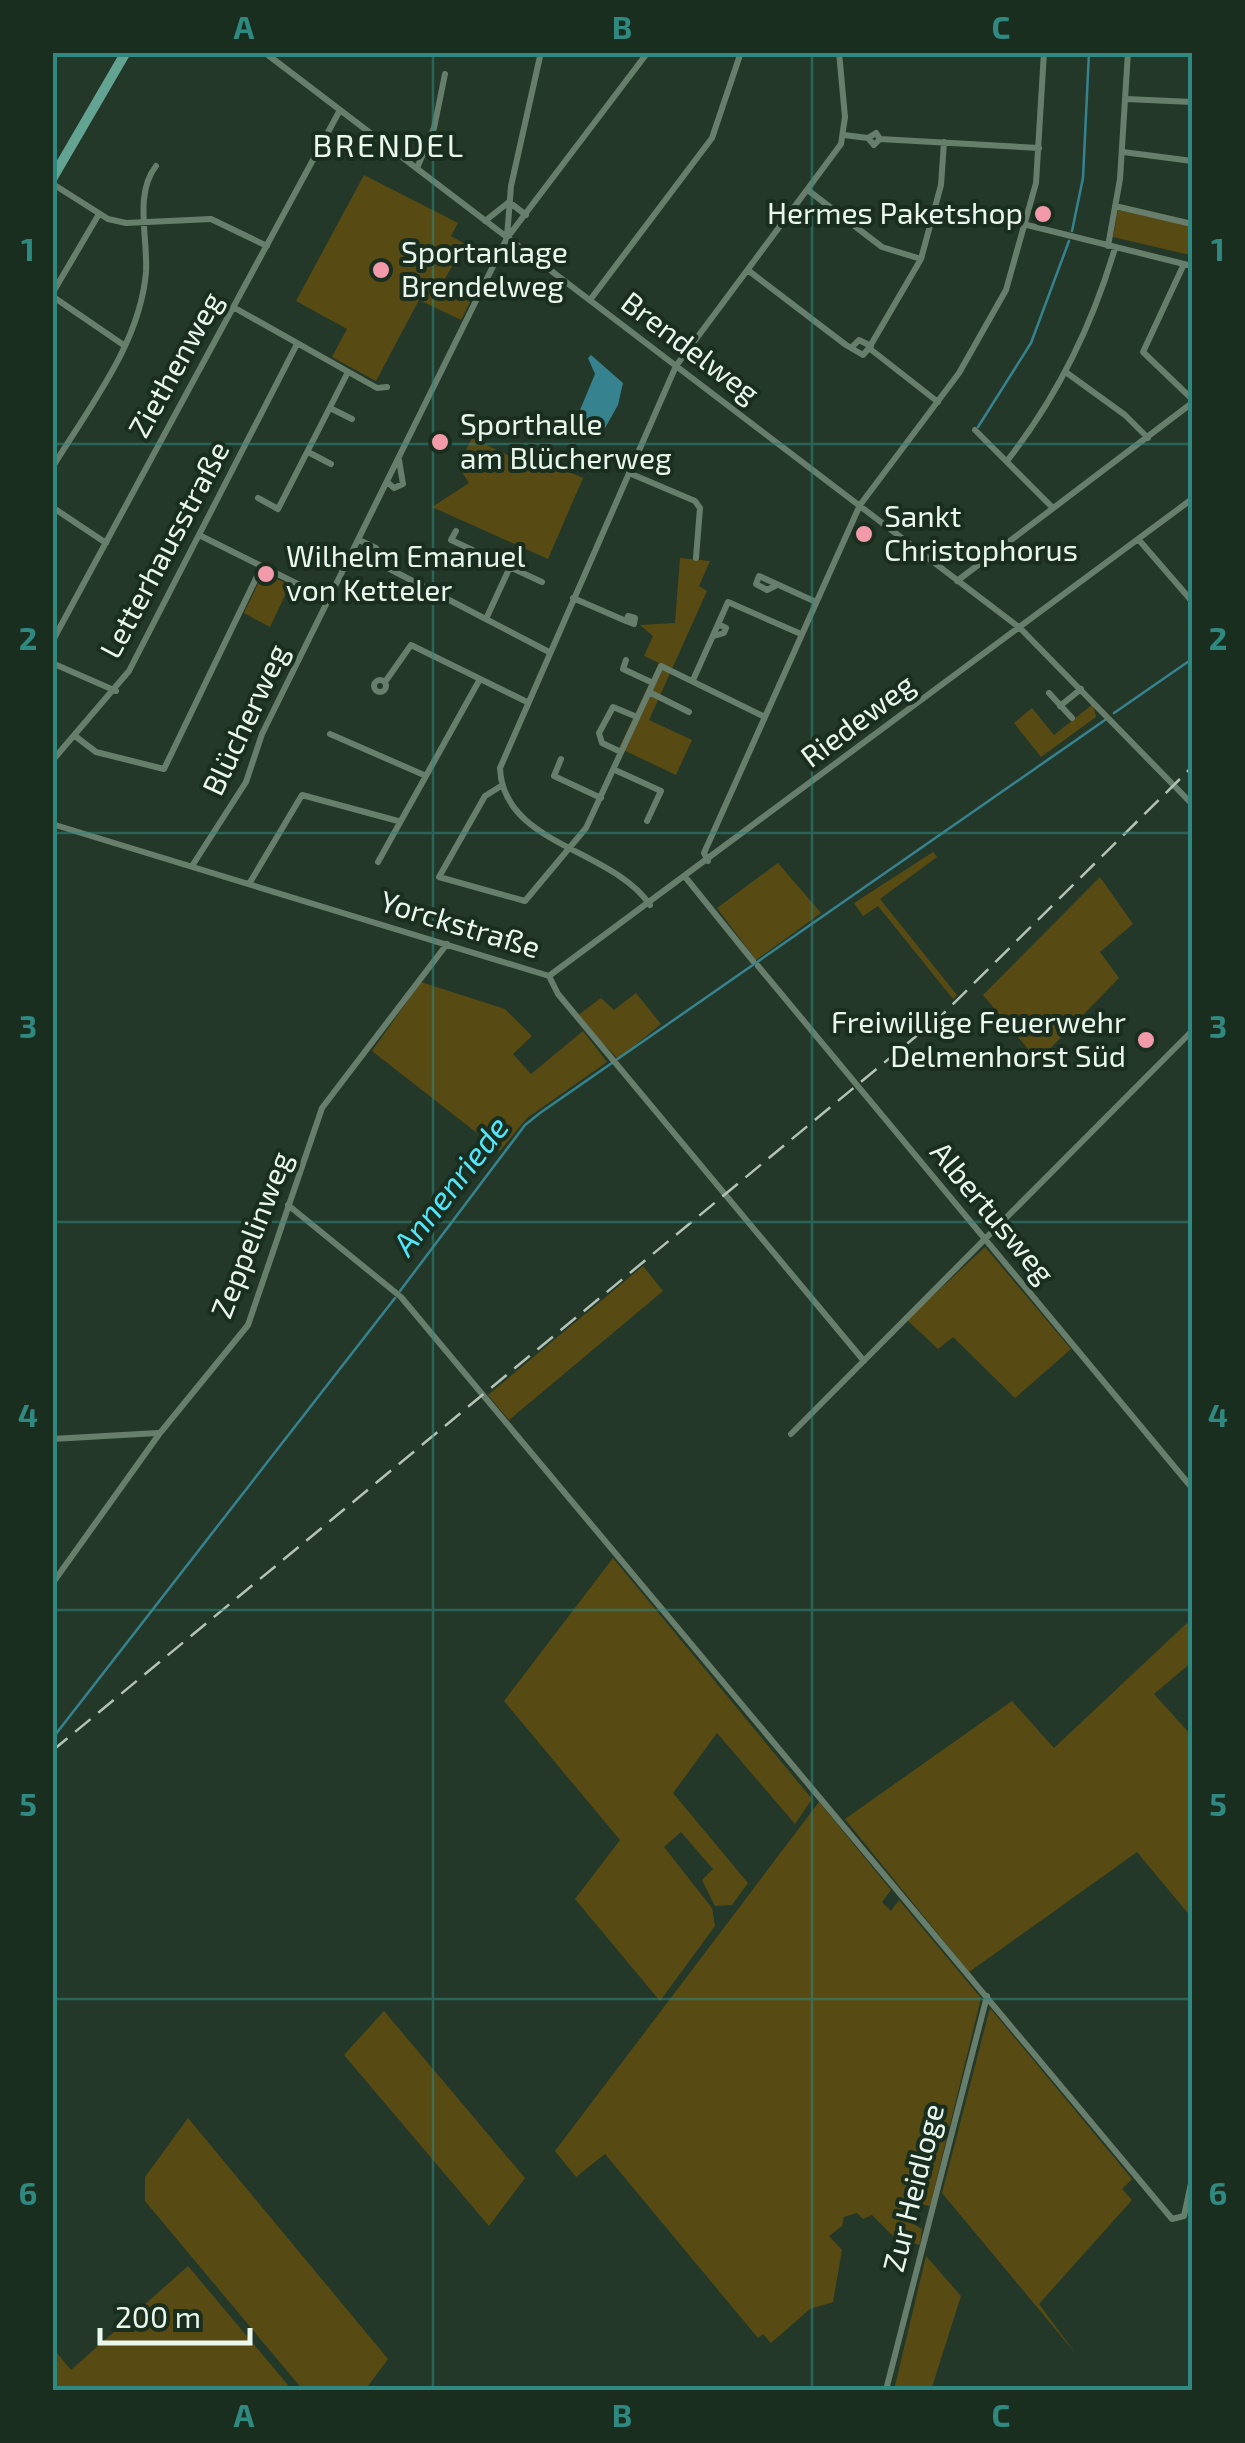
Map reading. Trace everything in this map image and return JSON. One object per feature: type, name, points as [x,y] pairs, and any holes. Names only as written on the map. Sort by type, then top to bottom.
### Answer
[{"type":"main road","points":[[54,183],[126,52]]},
{"type":"street","points":[[507,238],[509,202],[541,52]]},
{"type":"street","points":[[507,238],[648,52]]},
{"type":"street","points":[[590,300],[712,138],[741,52]]},
{"type":"street","points":[[650,904],[631,880],[515,814],[501,786],[504,752],[676,366],[836,156],[844,136],[839,52]]},
{"type":"street","points":[[708,861],[704,853],[860,505],[976,350],[1006,290],[1027,225],[1039,148],[1044,52]]},
{"type":"street","points":[[1007,461],[1066,373],[1087,331],[1112,247],[1123,152],[1128,52]]},
{"type":"street","name":"Brendelweg","points":[[268,54],[1020,628],[1192,804]]},
{"type":"street","points":[[418,168],[434,128],[445,74]]},
{"type":"street","points":[[1126,99],[1192,102]]},
{"type":"street","name":"Ziethenweg","points":[[52,642],[340,110]]},
{"type":"street","points":[[844,136],[868,138],[876,133],[880,140],[1039,148]]},
{"type":"street","points":[[748,271],[863,356],[922,259],[941,184],[944,142]]},
{"type":"street","points":[[1123,152],[1192,161]]},
{"type":"street","points":[[52,468],[125,346],[141,302],[148,222],[146,179],[156,166]]},
{"type":"street","points":[[54,183],[99,214],[126,223],[211,219],[267,246]]},
{"type":"street","points":[[809,191],[882,247],[922,259]]},
{"type":"street","points":[[509,202],[526,215]]},
{"type":"street","points":[[485,221],[509,202]]},
{"type":"street","points":[[1115,206],[1192,224]]},
{"type":"street","points":[[99,214],[52,295],[125,346]]},
{"type":"street","points":[[958,581],[1192,401],[1143,352],[1190,265],[1027,225]]},
{"type":"street","name":"Blücherweg","points":[[192,866],[246,782],[262,734],[507,238]]},
{"type":"street","points":[[233,307],[377,388],[387,387]]},
{"type":"street","name":"Letterhausstraße","points":[[52,761],[116,690],[297,344]]},
{"type":"street","points":[[870,347],[938,402]]},
{"type":"street","points":[[258,498],[278,508],[348,372]]},
{"type":"street","points":[[1066,373],[1126,414],[1148,438]]},
{"type":"street","points":[[330,408],[352,419]]},
{"type":"street","points":[[975,430],[1053,508]]},
{"type":"street","points":[[308,452],[331,464]]},
{"type":"street","name":"Blücherweg","points":[[387,482],[394,488],[403,484],[398,459]]},
{"type":"street","points":[[629,473],[695,501],[700,508],[696,558]]},
{"type":"street","name":"Riedeweg","points":[[550,976],[1192,499]]},
{"type":"street","points":[[52,506],[106,543]]},
{"type":"street","points":[[456,531],[451,540],[542,582]]},
{"type":"street","points":[[199,535],[328,599]]},
{"type":"street","points":[[359,540],[376,548],[382,564],[549,652]]},
{"type":"street","points":[[1139,540],[1192,596]]},
{"type":"street","points":[[75,736],[96,752],[164,769],[262,566]]},
{"type":"street","points":[[486,619],[510,568]]},
{"type":"street","points":[[777,585],[816,602]]},
{"type":"street","points":[[573,598],[626,621]]},
{"type":"street","points":[[693,680],[728,602],[801,634]]},
{"type":"street","points":[[385,682],[411,645],[527,702]]},
{"type":"street","points":[[626,660],[622,669],[653,683]]},
{"type":"street","points":[[52,664],[116,690]]},
{"type":"street","points":[[501,786],[485,796],[439,877],[525,901],[571,846],[601,798],[662,666],[764,716]]},
{"type":"street","points":[[378,862],[480,679]]},
{"type":"street","points":[[1060,706],[1081,689]]},
{"type":"street","points":[[649,692],[689,712]]},
{"type":"street","points":[[1049,693],[1072,718]]},
{"type":"street","points":[[621,752],[602,743],[599,733],[613,707],[637,717]]},
{"type":"street","points":[[330,734],[424,774]]},
{"type":"street","points":[[562,759],[554,776],[601,798]]},
{"type":"street","points":[[614,770],[661,791],[647,821]]},
{"type":"street","points":[[249,884],[302,795],[398,821]]},
{"type":"street","name":"Yorckstraße","points":[[52,824],[550,976],[558,994],[613,1062],[864,1360]]},
{"type":"street","points":[[448,862],[455,882]]},
{"type":"street","name":"Albertusweg","points":[[686,878],[1192,1488]]},
{"type":"street","name":"Zeppelinweg","points":[[52,1584],[160,1433],[248,1324],[322,1108],[447,944]]},
{"type":"street","points":[[791,1434],[1192,1031]]},
{"type":"street","points":[[288,1205],[401,1297],[1172,2218],[1184,2216],[1192,2179]]},
{"type":"street","points":[[52,1439],[160,1433]]},
{"type":"street","name":"Zur Heidloge","points":[[886,2390],[987,1996]]},
{"type":"shaded area","name":"Sportanlage Brendelweg","points":[[364,175],[458,223],[451,236],[465,244],[440,287],[470,302],[461,320],[419,300],[376,381],[332,357],[347,329],[296,301]]},
{"type":"shaded area","points":[[1118,210],[1192,226],[1190,255],[1113,237]]},
{"type":"shaded area","points":[[472,438],[516,459],[521,451],[583,478],[548,559],[432,507],[469,483],[458,466]]},
{"type":"shaded area","points":[[680,558],[710,561],[699,586],[707,591],[649,720],[692,740],[676,775],[619,748],[659,663],[644,656],[653,636],[640,625],[675,623]]},
{"type":"shaded area","points":[[263,573],[290,585],[270,627],[244,613]]},
{"type":"shaded area","points":[[1093,704],[1096,717],[1041,757],[1014,723],[1032,708],[1054,735]]},
{"type":"shaded area","points":[[933,852],[937,857],[880,899],[957,995],[953,999],[878,906],[863,916],[854,903]]},
{"type":"shaded area","points":[[778,863],[821,913],[756,960],[717,908]]},
{"type":"shaded area","points":[[1100,877],[1133,924],[1100,952],[1119,978],[1038,1061],[983,995]]},
{"type":"shaded area","points":[[421,982],[505,1009],[532,1036],[513,1054],[531,1074],[583,1031],[607,1062],[527,1118],[500,1151],[372,1051]]},
{"type":"shaded area","points":[[636,993],[661,1024],[618,1059],[577,1016],[601,998],[614,1010]]},
{"type":"shaded area","points":[[985,1247],[1071,1349],[1015,1398],[953,1337],[938,1349],[907,1320]]},
{"type":"shaded area","points":[[643,1266],[663,1291],[509,1420],[488,1395]]},
{"type":"shaded area","points":[[613,1558],[812,1799],[795,1824],[717,1733],[673,1793],[748,1883],[732,1905],[715,1906],[702,1880],[713,1869],[681,1832],[664,1847],[712,1908],[715,1926],[660,2001],[575,1899],[620,1840],[504,1701]]},
{"type":"shaded area","points":[[1187,1623],[1192,1630],[1192,1662],[1154,1694],[1192,1736],[1192,1918],[1137,1852],[969,1972],[845,1819],[1012,1701],[1054,1748]]},
{"type":"shaded area","points":[[819,1802],[891,1890],[882,1902],[891,1911],[899,1900],[981,1998],[930,2206],[906,2202],[901,2217],[922,2229],[920,2245],[895,2238],[872,2215],[863,2219],[857,2213],[844,2217],[842,2226],[829,2236],[842,2250],[833,2302],[810,2309],[771,2343],[763,2334],[758,2338],[605,2154],[576,2177],[555,2151]]},
{"type":"shaded area","points":[[990,2008],[1132,2179],[1122,2189],[1132,2200],[1039,2304],[1076,2354],[942,2193]]},
{"type":"shaded area","points":[[384,2011],[525,2178],[489,2226],[344,2055]]},
{"type":"shaded area","points":[[188,2118],[388,2359],[365,2390],[303,2390],[145,2201],[145,2177]]},
{"type":"shaded area","points":[[926,2256],[961,2296],[931,2390],[894,2390]]},
{"type":"shaded area","points":[[188,2266],[288,2385],[282,2390],[53,2390],[53,2348],[71,2370]]},
{"type":"water","points":[[591,355],[623,383],[618,405],[605,428],[587,422],[580,410],[595,374],[588,358]]},
{"type":"waterway","points":[[1072,231],[1083,178],[1089,52]]},
{"type":"waterway","points":[[978,427],[1031,343],[1069,241]]},
{"type":"waterway","name":"Annenriede","points":[[1114,713],[1192,659]]},
{"type":"waterway","name":"Annenriede","points":[[400,1291],[525,1125],[1105,720]]},
{"type":"waterway","name":"Annenriede","points":[[52,1739],[395,1298]]},
{"type":"railway","points":[[52,1751],[943,1014],[1192,767]]},
{"type":"place","name":"Hermes Paketshop","points":[[1043,214]]},
{"type":"place","name":"Sportanlage Brendelweg","points":[[381,270]]},
{"type":"place","name":"Sporthalle am Blücherweg","points":[[440,442]]},
{"type":"place","name":"Sankt Christophorus","points":[[864,534]]},
{"type":"place","name":"Wilhelm Emanuel von Ketteler","points":[[266,574]]},
{"type":"place","name":"Freiwillige Feuerwehr Delmenhorst Süd","points":[[1146,1040]]},
{"type":"district","name":"BRENDEL","points":[[389,146]]}]
